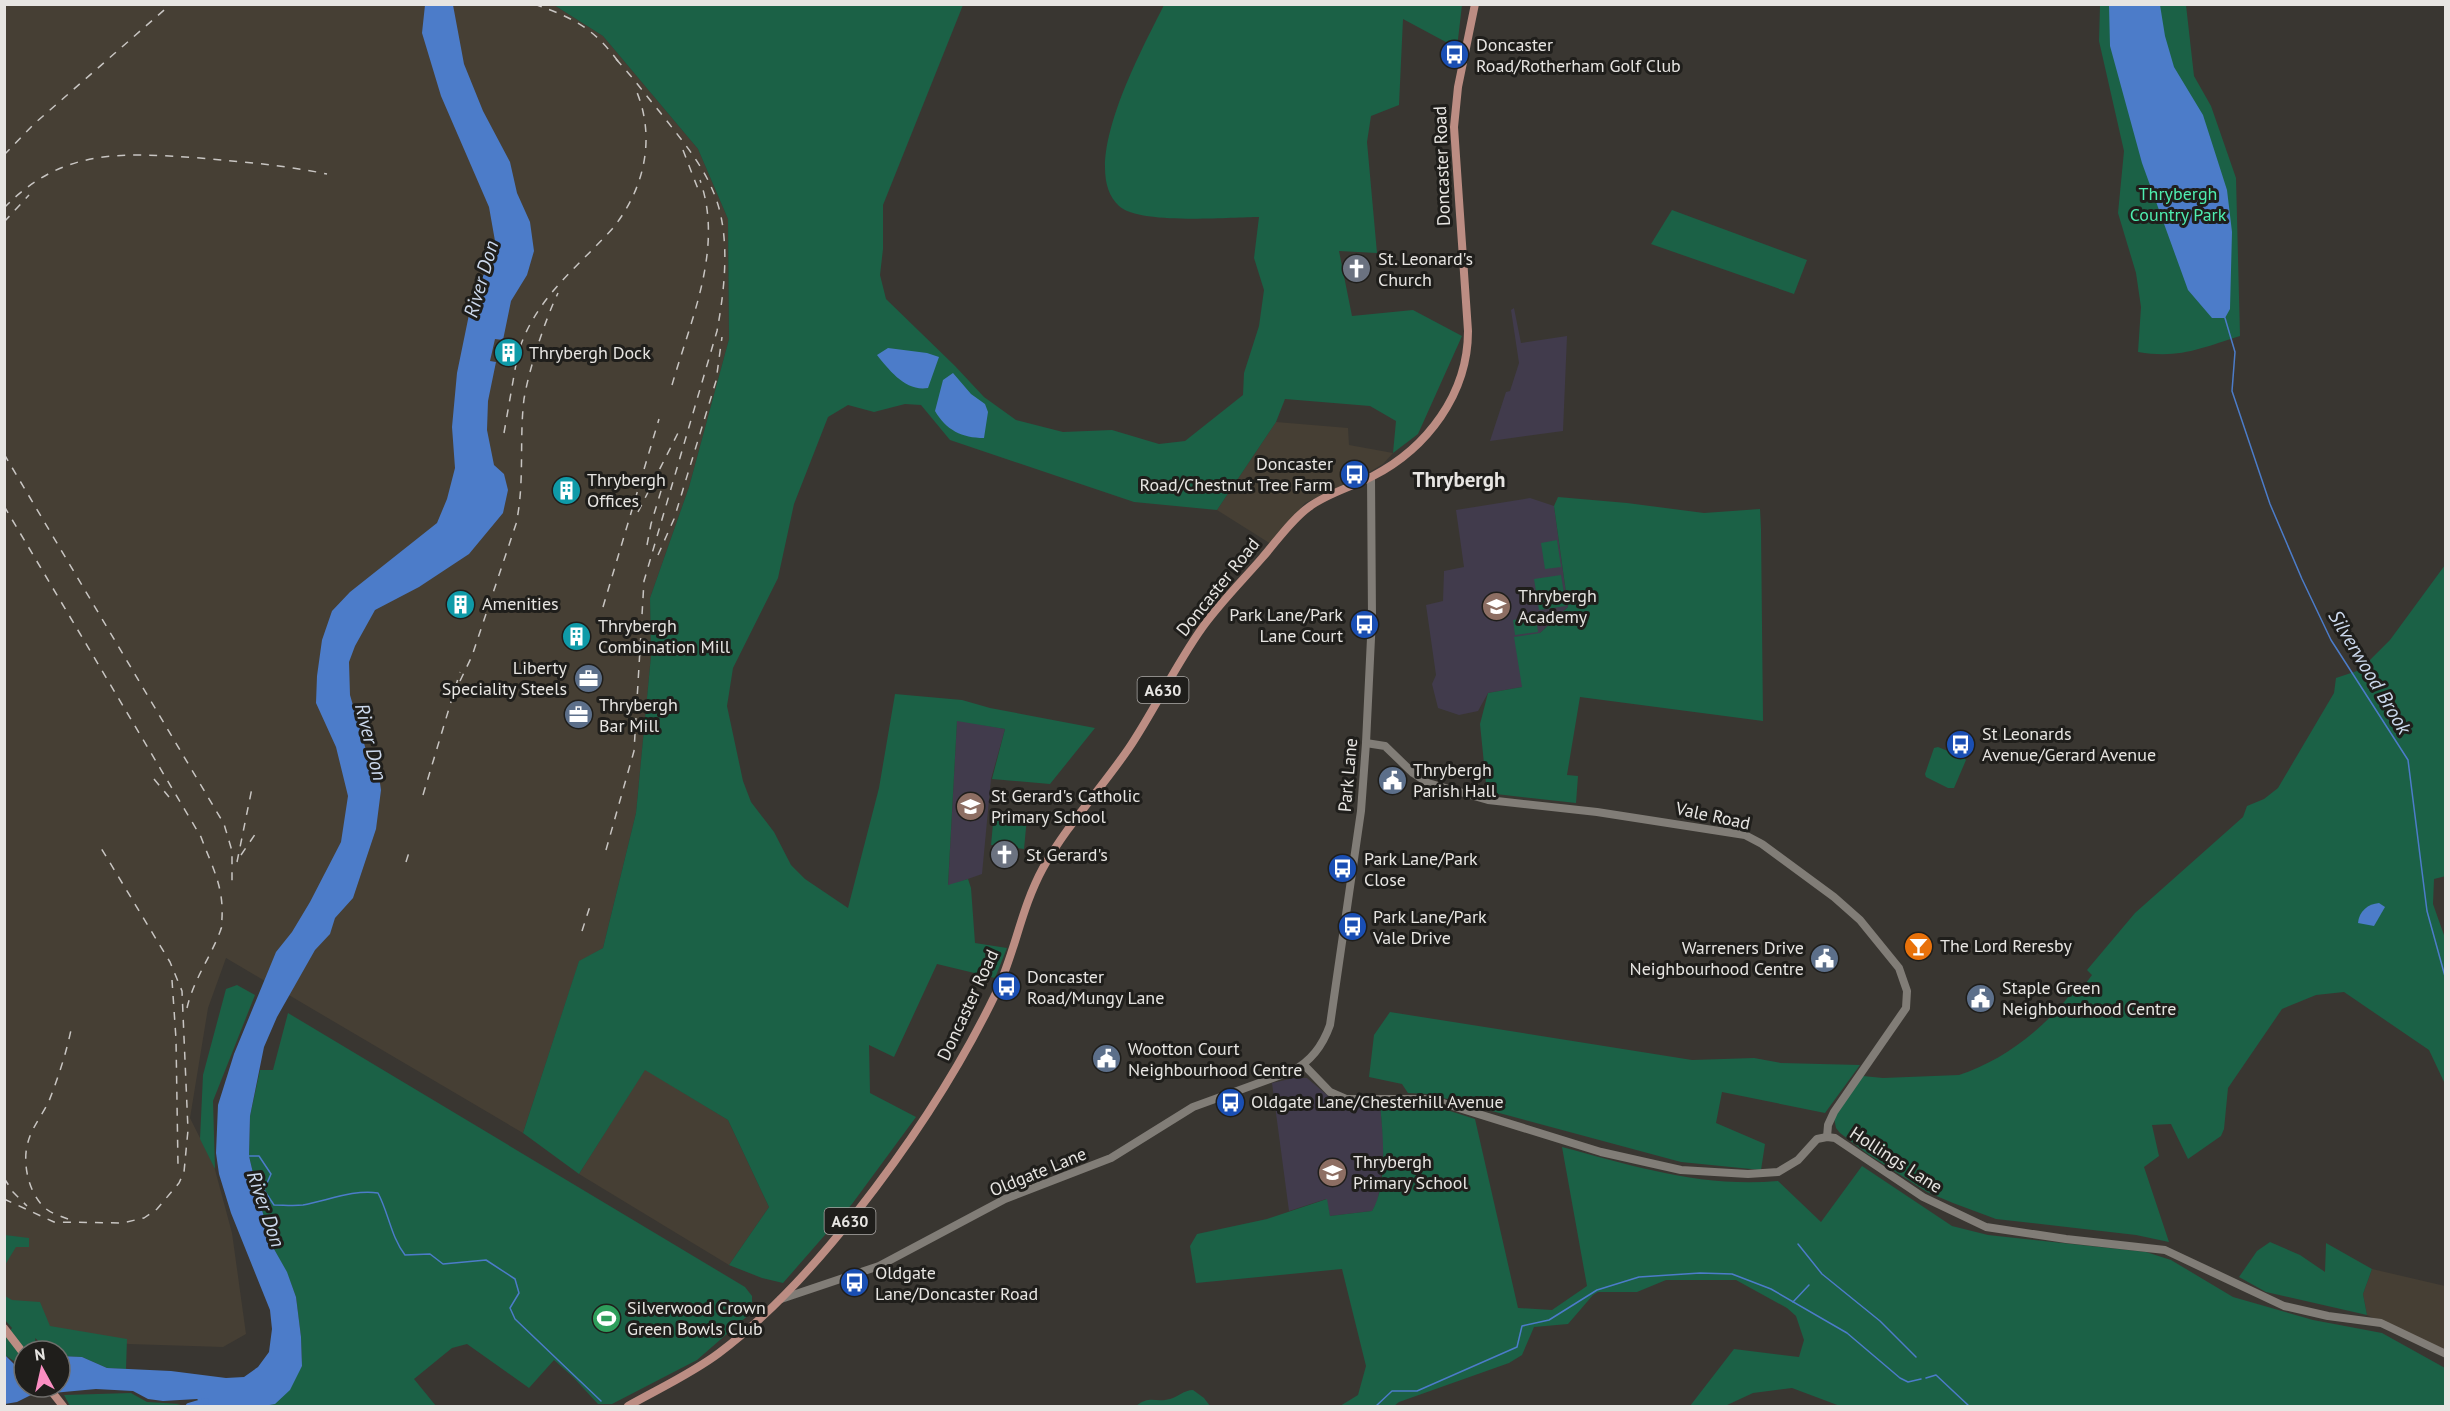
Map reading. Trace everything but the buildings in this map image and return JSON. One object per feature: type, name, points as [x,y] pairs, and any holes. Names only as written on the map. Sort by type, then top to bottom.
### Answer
[{"type":"main road","name":"Doncaster Road","points":[[628,1407],[705,1363],[723,1350],[818,1261],[919,1130],[978,1028],[1012,952],[1028,900],[1042,870],[1084,806],[1129,748],[1202,628],[1302,513],[1326,497],[1398,462],[1433,429],[1448,403],[1467,353],[1468,331],[1454,127],[1458,87],[1475,4]]},
{"type":"street","name":"Park Lane","points":[[1304,1065],[1318,1050],[1330,1024],[1361,811],[1372,617],[1371,477]]},
{"type":"street","name":"Vale Road","points":[[1366,743],[1384,746],[1413,774],[1428,783],[1488,800],[1597,812],[1745,835],[1762,844],[1847,908],[1894,960],[1904,977],[1908,1000],[1906,1008],[1834,1112],[1827,1125],[1827,1137]]},
{"type":"street","name":"Hollings Lane","points":[[1304,1065],[1330,1092],[1346,1099],[1430,1099],[1601,1152],[1681,1170],[1748,1174],[1778,1172],[1798,1160],[1817,1139],[1836,1138],[1923,1197],[1986,1227],[2141,1247],[2174,1254],[2284,1306],[2328,1316],[2381,1323],[2445,1354]]},
{"type":"street","name":"Oldgate Lane","points":[[779,1300],[879,1266],[1005,1199],[1111,1158],[1193,1107],[1304,1065]]},
{"type":"shaded area","points":[[5,5],[554,5],[603,36],[698,149],[728,219],[729,339],[689,487],[650,598],[651,656],[636,813],[603,948],[579,962],[523,1133],[226,958],[208,1008],[190,1118],[214,1166],[232,1233],[246,1334],[223,1347],[129,1344],[55,1336],[5,1313]]},
{"type":"shaded area","points":[[1514,308],[1521,343],[1567,336],[1563,431],[1490,441],[1506,392],[1510,391],[1519,363],[1511,310]]},
{"type":"shaded area","points":[[1276,422],[1348,428],[1349,445],[1393,453],[1383,464],[1364,475],[1305,503],[1271,544],[1217,510]]},
{"type":"shaded area","name":"Thrybergh Academy","points":[[1530,498],[1554,506],[1568,607],[1540,633],[1522,687],[1488,693],[1478,711],[1459,715],[1438,708],[1432,684],[1436,675],[1426,605],[1443,601],[1444,571],[1464,567],[1456,510]]},
{"type":"shaded area","name":"St Gerard's Catholic Primary School","points":[[957,720],[1005,729],[991,779],[982,874],[948,886]]},
{"type":"shaded area","points":[[645,1069],[728,1120],[769,1207],[729,1265],[579,1174]]},
{"type":"shaded area","name":"Thrybergh Primary School","points":[[1294,1078],[1307,1078],[1340,1106],[1380,1104],[1384,1145],[1378,1201],[1372,1211],[1330,1216],[1326,1199],[1289,1211],[1272,1083]]},
{"type":"shaded area","points":[[2372,1269],[2445,1286],[2445,1351],[2367,1315],[2363,1294]]},
{"type":"green space","points":[[554,5],[963,5],[883,205],[883,249],[880,275],[886,299],[984,397],[1016,420],[1063,432],[1112,430],[1159,444],[1185,441],[1243,395],[1244,373],[1259,326],[1264,290],[1254,258],[1259,217],[1186,219],[1145,216],[1119,206],[1108,188],[1105,164],[1109,136],[1118,106],[1142,48],[1164,5],[1462,5],[1457,48],[1403,19],[1399,105],[1371,116],[1367,142],[1377,253],[1339,251],[1352,316],[1413,310],[1462,336],[1418,434],[1393,453],[1396,421],[1370,406],[1285,399],[1276,422],[1217,510],[1134,502],[950,440],[921,405],[905,404],[874,412],[848,405],[828,417],[794,504],[778,578],[733,668],[727,706],[743,781],[751,802],[774,832],[791,865],[805,879],[848,908],[879,788],[895,694],[962,700],[990,708],[1095,728],[1050,784],[992,779],[1005,729],[957,721],[948,885],[968,879],[971,888],[975,943],[1007,948],[995,978],[937,964],[894,1057],[869,1045],[870,1093],[916,1117],[852,1204],[783,1283],[762,1278],[729,1265],[769,1207],[728,1120],[645,1070],[579,1174],[523,1133],[579,961],[603,948],[636,813],[651,656],[650,598],[689,487],[729,339],[728,219],[698,149],[603,36]]},
{"type":"green space","name":"Thrybergh Country Park","points":[[2100,5],[2186,5],[2194,76],[2211,106],[2236,178],[2240,336],[2178,353],[2138,352],[2141,307],[2136,273],[2118,213],[2124,151],[2099,41]]},
{"type":"green space","points":[[1672,210],[1807,260],[1794,294],[1651,244]]},
{"type":"green space","points":[[1558,497],[1704,513],[1760,509],[1763,721],[1580,697],[1567,775],[1578,776],[1576,803],[1487,793],[1480,724],[1488,693],[1522,687],[1514,637],[1540,633],[1568,607],[1554,506]]},
{"type":"green space","points":[[1557,540],[1561,567],[1545,569],[1541,543]]},
{"type":"green space","points":[[2445,565],[2446,876],[2434,879],[2433,904],[2445,938],[2445,1084],[2429,1050],[2344,992],[2316,995],[2282,1009],[2228,1088],[2224,1129],[2221,1136],[2188,1159],[2171,1124],[2152,1125],[2159,1156],[2144,1167],[2169,1242],[2136,1235],[1996,1219],[1927,1192],[1869,1155],[1840,1133],[1836,1128],[1834,1118],[1863,1076],[1883,1078],[1959,1075],[1993,1060],[2026,1039],[2054,1013],[2078,984],[2083,987],[2092,975],[2087,970],[2135,913],[2243,817],[2247,806],[2264,799],[2278,788],[2334,693],[2336,678],[2360,670],[2390,640]]},
{"type":"green space","points":[[1561,575],[1566,606],[1539,610],[1534,579]]},
{"type":"green space","points":[[1536,617],[1538,632],[1515,635],[1513,620]]},
{"type":"green space","points":[[1938,747],[1966,760],[1954,788],[1948,788],[1926,777],[1934,748]]},
{"type":"green space","points":[[994,813],[1027,817],[1024,849],[991,845]]},
{"type":"green space","points":[[237,985],[255,995],[213,1101],[215,1169],[200,1139],[203,1075],[226,989]]},
{"type":"green space","points":[[1390,1012],[1692,1060],[1754,1058],[1781,1063],[1860,1065],[1825,1113],[1722,1092],[1716,1123],[1765,1144],[1761,1170],[1681,1162],[1429,1094],[1408,1093],[1402,1084],[1369,1077],[1374,1035]]},
{"type":"green space","points":[[288,1013],[745,1287],[752,1296],[752,1312],[697,1360],[612,1404],[598,1404],[554,1360],[529,1388],[467,1344],[452,1348],[414,1379],[436,1406],[264,1406],[275,1403],[302,1366],[296,1297],[287,1273],[274,1249],[249,1156],[250,1116],[260,1070],[273,1070]]},
{"type":"green space","points":[[1380,1104],[1431,1105],[1475,1119],[1518,1308],[1552,1310],[1587,1286],[1562,1147],[1668,1174],[1723,1181],[1778,1181],[1821,1222],[1862,1166],[1952,1226],[1988,1235],[2146,1252],[2171,1260],[2233,1297],[2313,1320],[2382,1333],[2445,1368],[2445,1406],[1840,1406],[1792,1388],[1753,1393],[1725,1406],[1690,1406],[1734,1349],[1799,1357],[1804,1340],[1796,1316],[1787,1308],[1736,1280],[1666,1280],[1637,1292],[1598,1292],[1568,1324],[1534,1327],[1522,1355],[1509,1363],[1399,1402],[1394,1406],[1340,1406],[1358,1395],[1366,1366],[1342,1269],[1196,1283],[1190,1246],[1197,1234],[1267,1219],[1327,1199],[1330,1216],[1372,1211],[1377,1200],[1382,1174],[1383,1145]]},
{"type":"green space","points":[[5,1235],[29,1238],[29,1247],[16,1247],[5,1265]]},
{"type":"green space","points":[[2270,1242],[2300,1255],[2325,1272],[2326,1243],[2372,1269],[2363,1294],[2367,1315],[2266,1292],[2239,1277],[2257,1251]]},
{"type":"green space","points":[[5,1296],[12,1300],[40,1302],[50,1326],[127,1339],[126,1369],[107,1368],[82,1357],[72,1357],[72,1339],[12,1339],[12,1360],[5,1355],[5,1339],[12,1328],[5,1320]]},
{"type":"green space","points":[[1193,1390],[1210,1406],[1136,1406],[1149,1400],[1170,1399]]},
{"type":"green space","points":[[131,1393],[147,1402],[181,1404],[172,1406],[70,1406],[66,1399],[72,1399],[72,1395]]},
{"type":"water","points":[[425,5],[453,5],[464,64],[483,111],[510,162],[517,193],[530,222],[534,251],[527,275],[511,301],[503,340],[495,339],[490,361],[496,362],[488,401],[487,430],[494,465],[504,474],[508,490],[503,513],[469,554],[419,587],[375,610],[355,646],[349,662],[350,695],[368,757],[379,776],[381,790],[376,829],[353,898],[335,918],[330,934],[315,950],[277,1017],[264,1047],[250,1116],[249,1156],[274,1249],[287,1272],[296,1297],[302,1366],[290,1390],[275,1404],[264,1406],[204,1405],[197,1399],[163,1401],[148,1399],[133,1391],[96,1389],[72,1391],[72,1357],[82,1357],[107,1368],[171,1371],[226,1378],[244,1377],[258,1367],[269,1352],[272,1329],[270,1310],[231,1213],[219,1174],[216,1153],[218,1105],[234,1054],[276,952],[292,932],[310,902],[341,842],[348,796],[336,747],[316,703],[322,640],[332,611],[350,592],[437,523],[447,499],[455,468],[452,427],[457,373],[472,300],[492,261],[495,241],[489,207],[441,96],[422,33]]},
{"type":"water","points":[[2109,5],[2160,5],[2165,36],[2174,67],[2203,115],[2227,190],[2232,232],[2230,309],[2225,318],[2212,318],[2188,290],[2142,163],[2110,46]]},
{"type":"water","points":[[888,348],[927,353],[939,357],[928,388],[912,387],[893,373],[877,355]]},
{"type":"water","points":[[953,373],[971,394],[985,404],[988,412],[984,438],[955,432],[939,418],[935,411],[943,380]]},
{"type":"water","points":[[2379,903],[2385,907],[2374,926],[2358,923],[2365,909]]},
{"type":"water","points":[[5,1355],[12,1362],[12,1399],[23,1399],[5,1404]]},
{"type":"waterway","name":"Silverwood Brook","points":[[2225,318],[2235,352],[2232,391],[2270,504],[2331,640],[2408,760],[2427,911],[2446,980]]},
{"type":"waterway","name":"River Don","points":[[249,1156],[259,1156],[271,1174],[264,1190],[274,1205],[303,1205],[350,1194],[378,1193],[396,1241],[405,1255],[430,1254],[443,1264],[486,1260],[515,1279],[519,1293],[510,1308],[515,1319],[601,1401]]},
{"type":"waterway","points":[[1798,1244],[1822,1274],[1880,1321],[1916,1357]]},
{"type":"waterway","points":[[1376,1406],[1392,1391],[1417,1391],[1517,1347],[1522,1326],[1549,1320],[1597,1290],[1639,1277],[1700,1273],[1732,1274],[1771,1289],[1847,1333],[1900,1378],[1908,1382],[1921,1379]]},
{"type":"waterway","points":[[1793,1302],[1809,1285]]},
{"type":"waterway","points":[[1926,1378],[1936,1375],[1969,1406]]},
{"type":"waterway","points":[[189,1406],[206,1401]]},
{"type":"railway","points":[[4,155],[34,124],[171,4]]},
{"type":"railway","points":[[534,4],[561,14],[583,26],[602,42],[620,64]]},
{"type":"railway","points":[[606,850],[634,751],[644,581],[717,331],[722,302],[725,256],[720,212],[716,197],[703,171],[678,135],[615,58]]},
{"type":"railway","points":[[520,347],[537,312],[548,297],[613,228],[633,196],[640,179],[646,144],[642,108],[636,90]]},
{"type":"railway","points":[[683,150],[698,189]]},
{"type":"railway","points":[[4,208],[26,188],[49,174],[72,164],[95,158],[145,155],[200,158],[279,166],[327,174]]},
{"type":"railway","points":[[672,385],[696,309],[707,257],[706,206],[700,180]]},
{"type":"railway","points":[[4,222],[29,195]]},
{"type":"railway","points":[[460,681],[472,656],[516,524],[519,509],[524,399],[538,345],[558,293]]},
{"type":"railway","points":[[658,555],[674,519],[716,381],[722,337]]},
{"type":"railway","points":[[504,433],[516,364]]},
{"type":"railway","points":[[603,607],[659,419]]},
{"type":"railway","points":[[638,512],[680,429]]},
{"type":"railway","points":[[4,454],[224,824],[232,851],[232,885]]},
{"type":"railway","points":[[647,545],[664,481]]},
{"type":"railway","points":[[4,506],[201,837],[220,892],[221,929]]},
{"type":"railway","points":[[423,795],[460,672]]},
{"type":"railway","points":[[154,779],[169,797]]},
{"type":"railway","points":[[237,862],[252,788]]},
{"type":"railway","points":[[241,855],[256,833]]},
{"type":"railway","points":[[4,1199],[54,1222],[122,1223],[144,1218],[157,1209],[179,1183],[184,1172],[188,1130],[182,991],[170,962],[98,843]]},
{"type":"railway","points":[[406,862],[410,849]]},
{"type":"railway","points":[[582,931],[591,903]]},
{"type":"railway","points":[[187,1008],[194,986],[215,945],[223,923]]},
{"type":"railway","points":[[172,980],[176,1039],[178,1166]]},
{"type":"railway","points":[[68,1219],[49,1211],[38,1201],[30,1185],[26,1167],[26,1150],[30,1136],[49,1101],[71,1030]]},
{"type":"railway","points":[[4,1178],[13,1192],[27,1206]]},
{"type":"place","name":"Doncaster Road/Rotherham Golf Club","points":[[1455,55]]},
{"type":"place","name":"St. Leonard's Church","points":[[1357,269]]},
{"type":"place","name":"Thrybergh Dock","points":[[508,353]]},
{"type":"place","name":"Doncaster Road/Chestnut Tree Farm","points":[[1354,474]]},
{"type":"place","name":"Thrybergh Offices","points":[[566,490]]},
{"type":"place","name":"Amenities","points":[[461,604]]},
{"type":"place","name":"Thrybergh Academy","points":[[1497,606]]},
{"type":"place","name":"Park Lane/Park Lane Court","points":[[1364,625]]},
{"type":"place","name":"Thrybergh Combination Mill","points":[[577,636]]},
{"type":"place","name":"Liberty Speciality Steels","points":[[588,678]]},
{"type":"place","name":"Thrybergh Bar Mill","points":[[578,715]]},
{"type":"place","name":"St Leonards Avenue/Gerard Avenue","points":[[1961,744]]},
{"type":"place","name":"Thrybergh Parish Hall","points":[[1392,780]]},
{"type":"place","name":"St Gerard's Catholic Primary School","points":[[970,806]]},
{"type":"place","name":"St Gerard's","points":[[1005,855]]},
{"type":"place","name":"Park Lane/Park Close","points":[[1343,869]]},
{"type":"place","name":"Park Lane/Park Vale Drive","points":[[1352,927]]},
{"type":"place","name":"The Lord Reresby","points":[[1919,946]]},
{"type":"place","name":"Warreners Drive Neighbourhood Centre","points":[[1825,958]]},
{"type":"place","name":"Doncaster Road/Mungy Lane","points":[[1006,987]]},
{"type":"place","name":"Staple Green Neighbourhood Centre","points":[[1981,998]]},
{"type":"place","name":"Wootton Court Neighbourhood Centre","points":[[1107,1059]]},
{"type":"place","name":"Oldgate Lane/Chesterhill Avenue","points":[[1230,1102]]},
{"type":"place","name":"Thrybergh Primary School","points":[[1332,1172]]},
{"type":"place","name":"Oldgate Lane/Doncaster Road","points":[[854,1283]]},
{"type":"place","name":"Silverwood Crown Green Bowls Club","points":[[606,1318]]},
{"type":"district","name":"Thrybergh","points":[[1459,480]]}]
